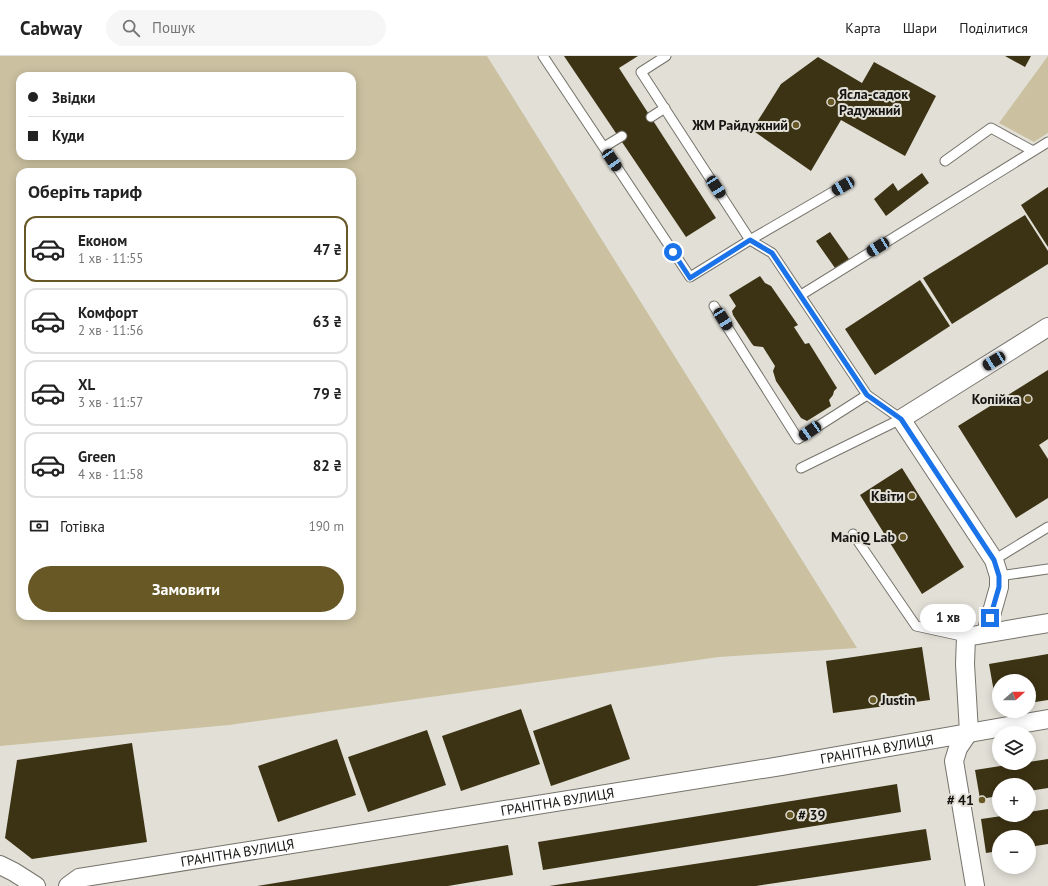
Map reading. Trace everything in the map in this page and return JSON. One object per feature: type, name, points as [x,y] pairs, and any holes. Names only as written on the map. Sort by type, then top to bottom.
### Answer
[{"type":"street","points":[[986,633],[999,587],[996,568],[901,419],[1048,328]]},
{"type":"street","points":[[975,886],[954,761],[958,748],[968,732],[965,664],[966,637],[1048,623]]},
{"type":"street","name":"ГРАНІТНА ВУЛИЦЯ","points":[[68,886],[79,878],[765,769],[1048,718]]},
{"type":"street","points":[[0,865],[36,886]]},
{"type":"lane","points":[[543,56],[690,278],[750,240],[843,186]]},
{"type":"lane","points":[[666,56],[641,72],[664,108],[750,240],[772,253],[867,395],[901,419],[801,468]]},
{"type":"lane","points":[[651,117],[664,108]]},
{"type":"lane","points":[[945,161],[991,128],[1033,151]]},
{"type":"lane","points":[[604,147],[622,136]]},
{"type":"lane","points":[[801,295],[1048,142]]},
{"type":"lane","points":[[714,306],[798,439],[867,395]]},
{"type":"lane","points":[[996,568],[1048,526]]},
{"type":"lane","points":[[853,534],[916,626],[966,637]]},
{"type":"lane","points":[[996,568],[1048,569]]},
{"type":"shaded area","points":[[0,56],[487,56],[857,648],[719,657],[229,725],[0,746]]},
{"type":"shaded area","points":[[1048,56],[1048,133],[1034,142],[999,123]]},
{"type":"building","points":[[564,56],[638,56],[619,68],[716,218],[686,237]]},
{"type":"building","points":[[1005,56],[1031,56],[1025,67]]},
{"type":"building","points":[[818,57],[862,83],[874,62],[936,96],[905,156],[841,120],[811,171],[752,130],[781,84]]},
{"type":"building","points":[[922,173],[929,183],[886,216],[874,199],[893,183],[898,191]]},
{"type":"building","points":[[1048,187],[1048,247],[1021,205]]},
{"type":"building","points":[[1025,215],[1048,251],[1048,264],[952,324],[923,278]]},
{"type":"building","points":[[830,232],[849,259],[835,268],[816,241]]},
{"type":"building","points":[[760,276],[765,283],[771,286],[798,325],[794,327],[805,344],[809,343],[837,388],[829,400],[831,406],[807,421],[801,418],[776,381],[773,371],[775,366],[763,347],[754,346],[752,344],[733,315],[732,311],[736,306],[729,295]]},
{"type":"building","points":[[920,280],[950,326],[875,375],[845,329]]},
{"type":"building","points":[[1048,370],[1048,439],[1039,445],[1048,459],[1048,498],[1016,518],[958,426]]},
{"type":"building","points":[[902,468],[964,567],[922,594],[860,495]]},
{"type":"building","points":[[922,647],[930,700],[833,713],[826,661]]},
{"type":"building","points":[[1048,654],[1048,700],[1036,702],[1036,674],[992,674],[992,681],[989,664]]},
{"type":"building","points":[[611,704],[630,759],[551,786],[533,731]]},
{"type":"building","points":[[521,709],[540,764],[461,791],[442,736]]},
{"type":"building","points":[[427,730],[446,785],[368,812],[348,757]]},
{"type":"building","points":[[337,739],[356,795],[278,822],[258,766]]},
{"type":"building","points":[[132,743],[147,842],[32,859],[5,838],[17,760]]},
{"type":"building","points":[[1048,759],[1048,788],[1036,790],[1036,778],[992,778],[992,797],[980,799],[975,770],[992,767],[992,770],[1036,770],[1036,761]]},
{"type":"building","points":[[897,784],[901,812],[543,870],[538,842]]},
{"type":"building","points":[[1048,809],[1048,844],[1036,846],[1036,830],[992,830],[992,852],[986,853],[981,819],[992,817],[992,822],[1036,822],[1036,811]]},
{"type":"building","points":[[926,829],[931,860],[756,886],[549,886]]},
{"type":"building","points":[[508,845],[513,875],[448,886],[257,886]]},
{"type":"place","name":"Ясла-садок Радужний","points":[[831,102]]},
{"type":"place","name":"ЖМ Райдужний","points":[[796,125]]},
{"type":"place","name":"Копійка","points":[[1028,399]]},
{"type":"place","name":"Квіти","points":[[912,496]]},
{"type":"place","name":"ManiQ Lab","points":[[903,537]]},
{"type":"place","name":"Justin","points":[[873,700]]},
{"type":"place","name":"# 41","points":[[982,800]]},
{"type":"place","name":"# 39","points":[[790,815]]},
{"type":"route","points":[[673,252],[690,278],[750,240],[772,253],[867,395],[901,419],[994,560],[999,576],[999,587],[990,618]]}]
